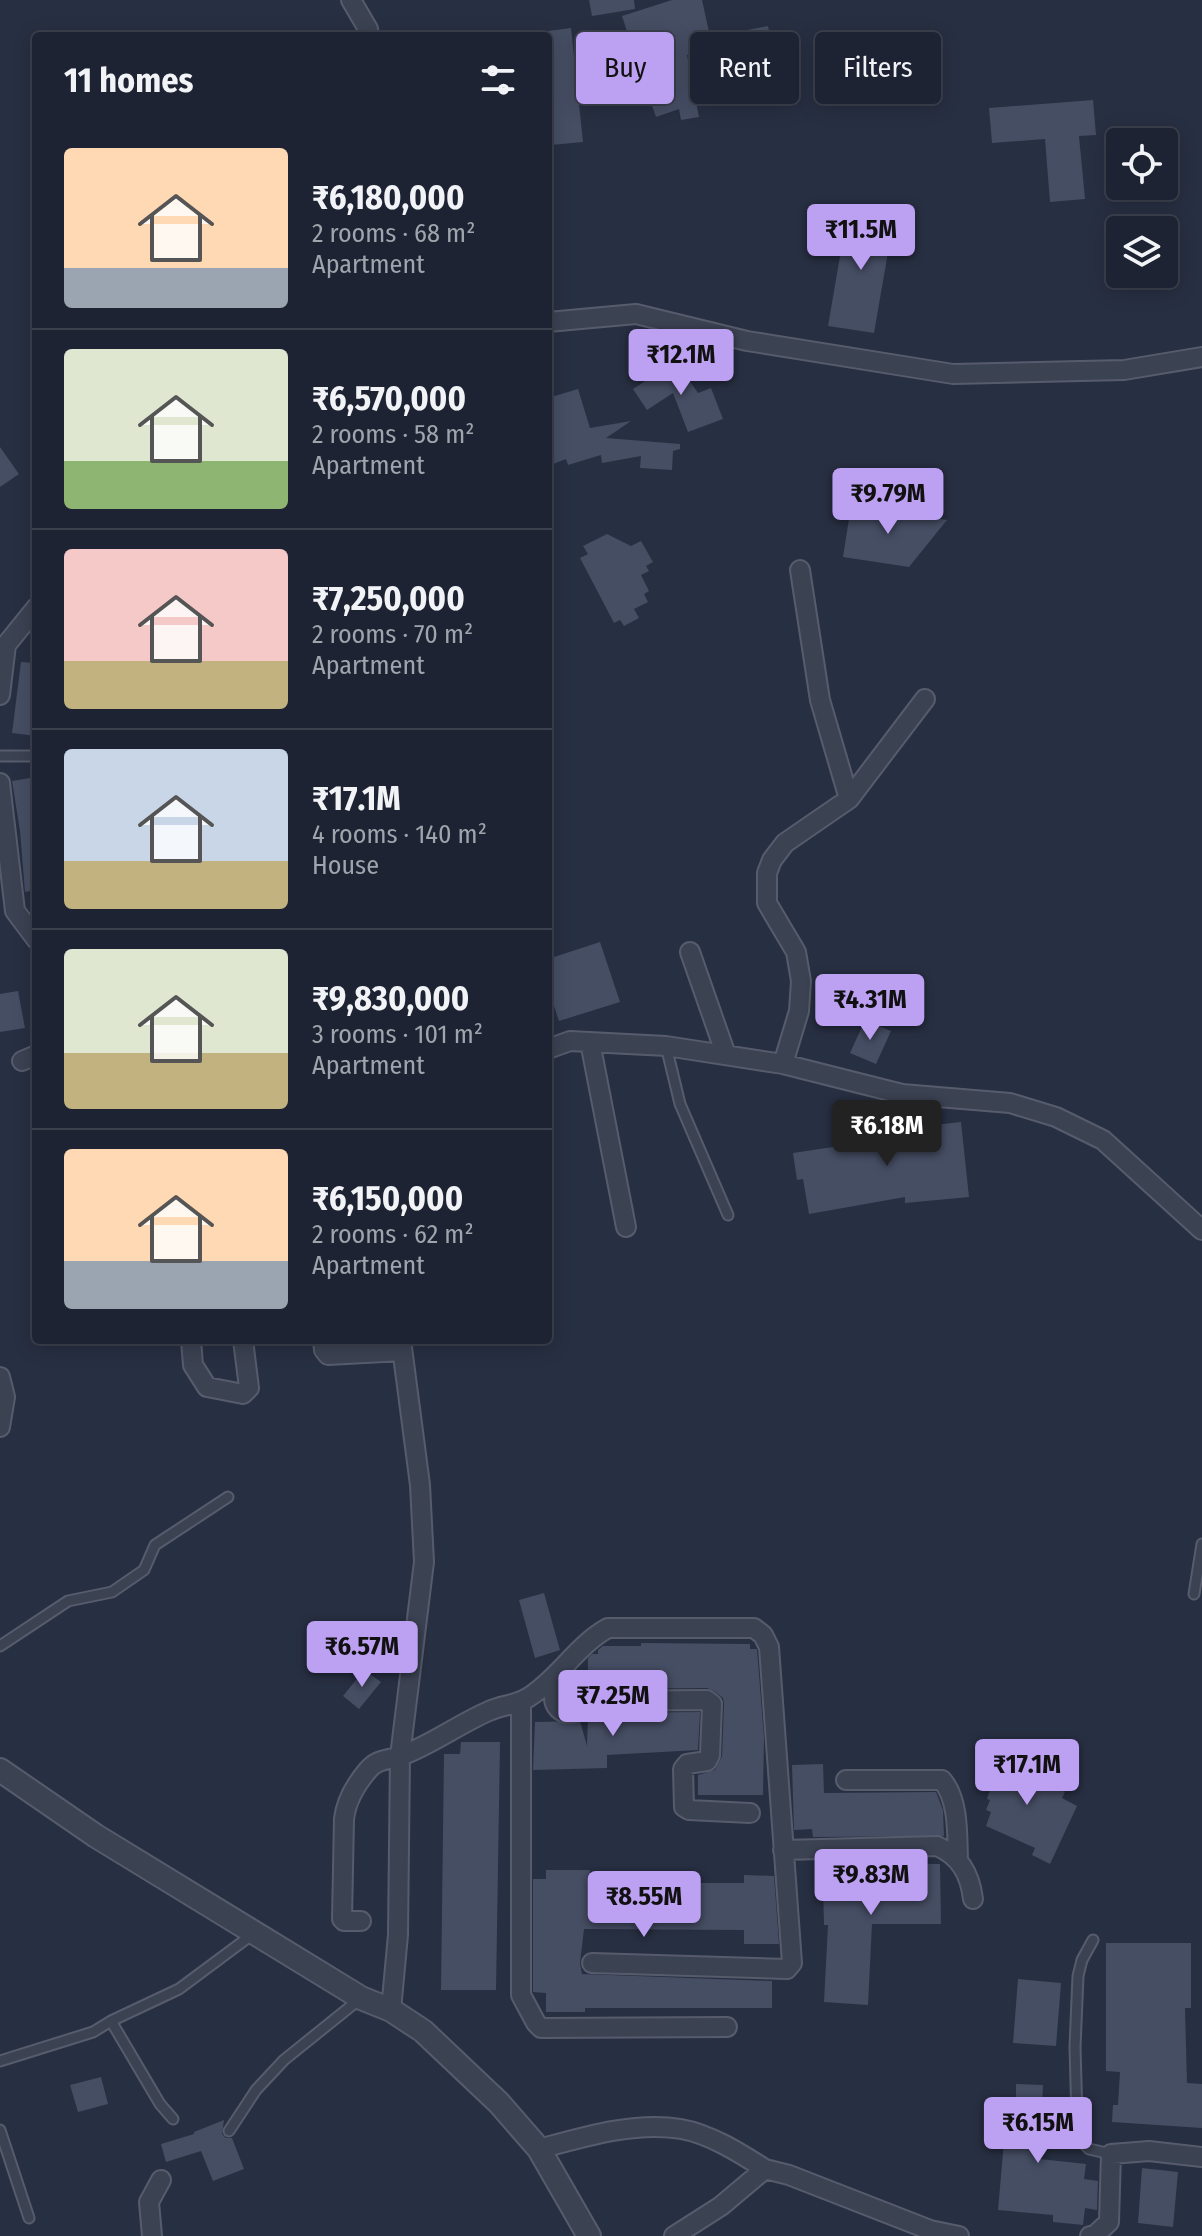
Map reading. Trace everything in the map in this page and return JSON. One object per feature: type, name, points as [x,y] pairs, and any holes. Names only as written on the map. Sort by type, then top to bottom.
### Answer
[{"type":"street","points":[[356,2],[368,32]]},
{"type":"street","points":[[552,322],[636,314],[747,341],[953,374],[1124,370],[1202,357]]},
{"type":"street","points":[[800,570],[820,700],[849,799]]},
{"type":"street","points":[[0,695],[3,644],[32,612]]},
{"type":"street","points":[[783,1064],[799,1011],[801,981],[796,952],[767,903],[767,873],[772,860],[785,843],[849,799],[925,699]]},
{"type":"street","points":[[0,783],[7,910],[32,935]]},
{"type":"street","points":[[690,952],[726,1055]]},
{"type":"street","points":[[552,1048],[570,1041],[666,1046],[783,1064],[902,1094],[1010,1103],[1056,1117],[1103,1140],[1202,1230]]},
{"type":"street","points":[[590,1042],[626,1227]]},
{"type":"street","points":[[191,1344],[193,1365],[207,1387],[243,1394],[249,1388],[244,1344]]},
{"type":"street","points":[[323,1344],[328,1355],[369,1346],[402,1345],[420,1485],[424,1562],[400,1756],[398,1935],[391,2010]]},
{"type":"street","points":[[0,1377],[5,1397],[0,1427]]},
{"type":"street","points":[[592,1963],[787,1969],[792,1963],[769,1647],[763,1635],[754,1628],[608,1628],[591,1637],[527,1699],[521,1995],[536,2023],[541,2028],[727,2027]]},
{"type":"street","points":[[361,1921],[342,1919],[346,1804],[368,1769],[382,1759],[400,1756],[492,1710],[527,1699],[554,1695],[563,1684],[578,1687],[583,1693],[583,1701],[707,1700],[712,1704],[710,1755],[707,1761],[687,1764],[683,1769],[684,1807],[689,1810],[750,1813]]},
{"type":"street","points":[[0,1770],[96,1836],[361,1998],[391,2010],[423,2031],[499,2103],[539,2149],[589,2236]]},
{"type":"street","points":[[846,1780],[942,1780],[953,1803],[958,1859],[971,1882],[973,1899]]},
{"type":"street","points":[[783,1850],[937,1846],[958,1859]]},
{"type":"street","points":[[539,2149],[610,2132],[647,2128],[682,2129],[729,2147],[765,2169],[789,2175],[930,2230],[959,2236]]},
{"type":"street","points":[[1090,2236],[1109,2222],[1111,2154],[1130,2150],[1202,2157]]},
{"type":"street","points":[[674,2236],[721,2206],[765,2169]]},
{"type":"street","points":[[152,2236],[149,2202],[161,2180]]},
{"type":"lane","points":[[0,756],[32,756]]},
{"type":"lane","points":[[666,1046],[680,1104],[728,1215]]},
{"type":"lane","points":[[0,1646],[68,1601],[112,1592],[144,1570],[155,1545],[228,1497]]},
{"type":"lane","points":[[1194,1594],[1202,1544]]},
{"type":"lane","points":[[0,2061],[93,2032],[179,1989],[256,1932]]},
{"type":"lane","points":[[1093,1940],[1082,1960],[1078,1976],[1075,2047],[1077,2119],[1079,2139],[1089,2149],[1111,2154]]},
{"type":"lane","points":[[229,2131],[256,2090],[284,2060],[361,1998]]},
{"type":"lane","points":[[111,2021],[160,2104],[173,2119]]},
{"type":"lane","points":[[0,2130],[29,2218]]},
{"type":"building","points":[[589,0],[634,0],[635,9],[592,16]]},
{"type":"building","points":[[672,0],[702,0],[709,32],[690,32],[690,54],[687,55],[690,104],[696,104],[699,117],[681,120],[679,109],[656,117],[651,104],[674,104],[674,32],[627,32],[622,16]]},
{"type":"building","points":[[768,26],[769,32],[737,32]]},
{"type":"building","points":[[571,28],[576,104],[579,104],[583,142],[552,145],[552,32],[548,32]]},
{"type":"building","points":[[1093,100],[1096,135],[1079,136],[1085,199],[1050,202],[1045,139],[992,143],[989,108]]},
{"type":"building","points":[[848,210],[894,218],[874,333],[828,326]]},
{"type":"building","points":[[676,361],[698,393],[711,388],[723,419],[688,432],[673,393],[647,410],[633,389]]},
{"type":"building","points":[[578,389],[590,428],[631,421],[606,438],[680,444],[680,449],[673,451],[672,470],[640,468],[641,456],[602,463],[601,455],[568,465],[566,459],[552,464],[552,397]]},
{"type":"building","points":[[0,447],[19,474],[0,487]]},
{"type":"building","points":[[851,506],[947,520],[909,567],[843,557]]},
{"type":"building","points":[[607,534],[631,546],[641,541],[653,562],[646,566],[649,571],[641,575],[649,591],[644,594],[648,602],[634,609],[639,618],[624,626],[620,620],[614,623],[580,558],[588,554],[583,546]]},
{"type":"building","points":[[21,662],[32,663],[32,736],[12,733]]},
{"type":"building","points":[[32,778],[32,891],[25,892],[20,831],[12,781]]},
{"type":"building","points":[[600,942],[620,1002],[559,1021],[552,1000],[552,958]]},
{"type":"building","points":[[18,991],[25,1028],[0,1032],[0,994]]},
{"type":"building","points":[[865,1020],[891,1031],[876,1064],[850,1053]]},
{"type":"building","points":[[924,1116],[925,1126],[961,1122],[969,1197],[905,1203],[905,1197],[809,1214],[803,1179],[797,1180],[793,1153],[899,1137],[897,1118]]},
{"type":"building","points":[[544,1593],[560,1650],[535,1658],[519,1600]]},
{"type":"building","points":[[641,1643],[750,1644],[750,1649],[757,1649],[764,1738],[763,1795],[698,1795],[698,1775],[715,1770],[722,1756],[724,1704],[723,1698],[714,1691],[707,1688],[596,1689],[596,1686],[588,1686],[588,1658],[592,1654],[598,1654],[603,1646],[641,1646]]},
{"type":"building","points":[[364,1670],[381,1682],[359,1709],[343,1696]]},
{"type":"building","points":[[700,1712],[698,1750],[607,1755],[607,1768],[533,1770],[535,1722],[580,1721],[587,1746],[588,1716],[596,1716],[596,1713]]},
{"type":"building","points":[[461,1742],[500,1742],[496,1990],[441,1990],[444,1754],[460,1754]]},
{"type":"building","points":[[999,1751],[1039,1767],[1034,1779],[1065,1792],[1062,1798],[1077,1806],[1050,1864],[1032,1855],[1035,1848],[986,1826],[991,1812],[986,1810],[991,1787],[985,1785]]},
{"type":"building","points":[[823,1764],[824,1793],[936,1792],[943,1810],[944,1836],[813,1837],[812,1829],[794,1830],[792,1765]]},
{"type":"building","points":[[849,1860],[849,1863],[940,1864],[941,1924],[872,1924],[868,2005],[824,2002],[828,1925],[824,1925],[823,1884],[832,1884],[831,1861]]},
{"type":"building","points":[[546,1870],[590,1870],[589,1883],[744,1883],[744,1875],[774,1876],[779,1944],[744,1944],[744,1930],[584,1929],[580,1963],[582,1974],[772,1981],[772,2008],[585,2008],[585,2012],[546,2012],[546,1993],[533,1992],[533,1879],[546,1879]]},
{"type":"building","points":[[1106,1943],[1191,1943],[1191,2008],[1185,2008],[1187,2083],[1202,2084],[1202,2128],[1112,2122],[1113,2105],[1118,2105],[1120,2072],[1106,2071]]},
{"type":"building","points":[[1018,1979],[1061,1983],[1056,2046],[1013,2043]]},
{"type":"building","points":[[101,2077],[108,2104],[78,2112],[70,2085]]},
{"type":"building","points":[[1016,2084],[1043,2085],[1040,2159],[1086,2164],[1084,2179],[1098,2181],[1097,2210],[1085,2208],[1083,2225],[1053,2222],[1053,2215],[998,2210],[1005,2130],[997,2130],[998,2098],[1016,2098]]},
{"type":"building","points":[[224,2120],[222,2134],[232,2138],[244,2169],[213,2181],[201,2151],[166,2162],[161,2144],[194,2134]]},
{"type":"building","points":[[1142,2168],[1178,2172],[1173,2227],[1138,2223]]}]
